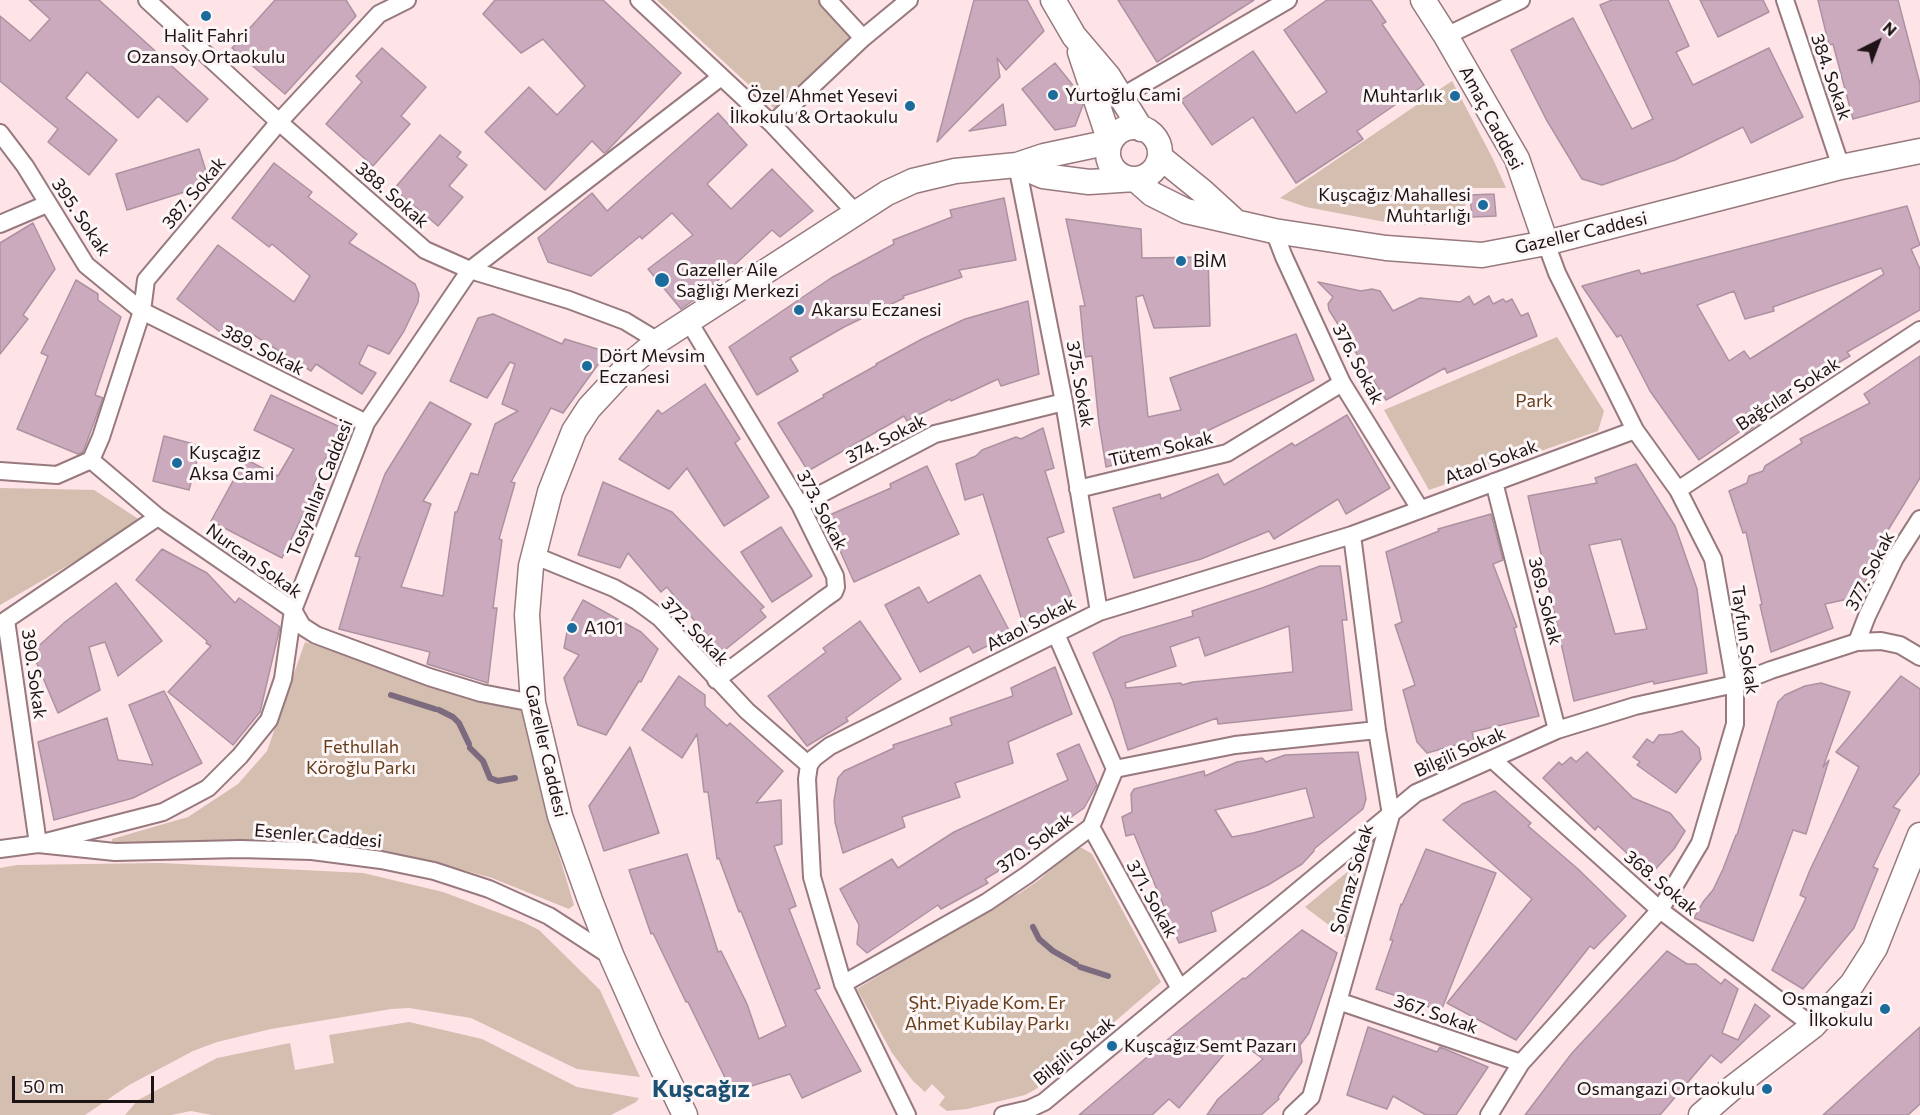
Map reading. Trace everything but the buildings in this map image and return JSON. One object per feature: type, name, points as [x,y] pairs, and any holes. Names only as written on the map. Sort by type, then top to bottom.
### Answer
[{"type":"street","name":"388. Sokak","points":[[147,0],[279,122],[425,250],[470,270],[569,300],[624,321],[658,341]]},
{"type":"street","name":"387. Sokak","points":[[91,460],[101,437],[142,311],[146,280],[375,7],[406,0]]},
{"type":"street","points":[[639,0],[772,124],[855,212]]},
{"type":"street","points":[[828,0],[863,38]]},
{"type":"street","points":[[772,124],[863,38],[909,0]]},
{"type":"street","points":[[1053,0],[1074,36],[1108,76],[1141,129]]},
{"type":"street","points":[[1121,97],[1288,0]]},
{"type":"street","name":"Amaç Caddesi","points":[[1423,0],[1517,159],[1546,243]]},
{"type":"street","points":[[1446,36],[1521,0]]},
{"type":"street","name":"384. Sokak","points":[[1785,0],[1841,167]]},
{"type":"street","points":[[1074,36],[1110,142]]},
{"type":"street","name":"Tosyalılar Caddesi","points":[[38,844],[163,812],[208,788],[240,756],[269,720],[284,679],[293,610],[366,423],[470,270],[721,77]]},
{"type":"street","points":[[1127,128],[1141,129],[1154,136],[1160,150],[1157,166],[1151,173],[1135,179],[1118,174],[1108,159],[1110,142],[1114,136],[1127,128]]},
{"type":"street","name":"395. Sokak","points":[[0,133],[25,166],[86,265],[142,311]]},
{"type":"street","name":"Gazeller Caddesi","points":[[685,1115],[612,957],[560,816],[533,703],[527,615],[533,555],[550,492],[574,432],[589,408],[628,366],[658,341],[887,193],[913,182],[955,171],[1017,165],[1044,156],[1110,142]]},
{"type":"street","name":"Gazeller Caddesi","points":[[1017,165],[1043,176],[1089,182],[1135,179],[1152,194],[1186,211],[1274,231],[1386,248],[1482,255],[1546,243],[1841,167],[1920,151]]},
{"type":"street","points":[[1160,157],[1238,224]]},
{"type":"street","name":"375. Sokak","points":[[1017,165],[1064,402],[1099,612]]},
{"type":"street","points":[[0,224],[47,204]]},
{"type":"street","name":"376. Sokak","points":[[1274,231],[1342,383],[1420,509]]},
{"type":"street","name":"Tayfun Sokak","points":[[1489,1115],[1521,1064],[1660,910],[1700,843],[1735,724],[1735,684],[1713,559],[1678,490],[1635,430],[1557,273],[1546,243]]},
{"type":"street","name":"389. Sokak","points":[[142,311],[366,423]]},
{"type":"street","name":"373. Sokak","points":[[689,322],[800,505],[835,576],[836,587],[834,592],[716,680]]},
{"type":"street","name":"Bağcılar Sokak","points":[[1678,490],[1920,330]]},
{"type":"street","name":"Tütem Sokak","points":[[1078,489],[1227,453],[1342,383]]},
{"type":"street","name":"374. Sokak","points":[[800,505],[935,434],[1064,402]]},
{"type":"street","name":"Ataol Sokak","points":[[809,765],[814,758],[830,746],[1099,612],[1352,535],[1635,430]]},
{"type":"street","points":[[0,471],[57,475],[91,460]]},
{"type":"street","name":"Nurcan Sokak","points":[[91,460],[158,517],[293,610],[302,626],[316,635],[429,677],[481,693],[533,703]]},
{"type":"street","name":"369. Sokak","points":[[1494,482],[1557,730]]},
{"type":"street","name":"390. Sokak","points":[[38,844],[3,618],[158,517]]},
{"type":"street","name":"377. Sokak","points":[[1857,642],[1867,615],[1895,558],[1920,519]]},
{"type":"street","name":"Solmaz Sokak","points":[[1292,1115],[1311,1097],[1391,815],[1377,730],[1352,535]]},
{"type":"street","name":"372. Sokak","points":[[533,555],[614,588],[660,618],[747,711],[809,765]]},
{"type":"street","points":[[1056,634],[1115,768],[1235,745],[1377,730]]},
{"type":"street","name":"Bilgili Sokak","points":[[1003,1115],[1029,1109],[1046,1109],[1180,989],[1416,793],[1557,730],[1635,706],[1735,684],[1857,642],[1881,641],[1900,645],[1920,657]]},
{"type":"street","name":"368. Sokak","points":[[1492,759],[1660,910],[1813,1026]]},
{"type":"street","points":[[809,765],[807,779],[812,877],[843,984],[907,1115]]},
{"type":"street","name":"370. Sokak","points":[[843,984],[987,902],[1091,827],[1115,768]]},
{"type":"street","name":"371. Sokak","points":[[1091,827],[1180,989]]},
{"type":"street","points":[[1701,1115],[1813,1026],[1852,984],[1875,948],[1920,835]]},
{"type":"street","name":"Esenler Caddesi","points":[[0,849],[38,844],[115,852],[240,849],[312,851],[381,860],[434,871],[489,889],[549,916],[612,957]]},
{"type":"street","name":"367. Sokak","points":[[1338,1001],[1521,1064]]},
{"type":"green space","points":[[657,0],[821,0],[855,39],[776,110]]},
{"type":"green space","points":[[1452,81],[1506,188],[1464,188],[1467,224],[1401,225],[1306,207],[1280,198]]},
{"type":"green space","name":"Park","points":[[1557,337],[1604,411],[1598,431],[1429,490],[1384,410]]},
{"type":"green space","points":[[0,488],[94,490],[140,520],[136,526],[0,605]]},
{"type":"green space","name":"Fethullah Köroğlu Parkı","points":[[305,642],[442,689],[525,711],[544,805],[574,905],[569,909],[492,878],[434,862],[339,847],[246,841],[112,844],[112,839],[188,817],[238,784],[267,751]]},
{"type":"green space","name":"Şht. Piyade Kom. Er Ahmet Kubilay Parkı","points":[[1075,848],[1082,848],[1092,854],[1161,982],[1036,1089],[1025,1095],[967,1109],[947,1111],[939,1105],[945,1097],[932,1084],[925,1092],[913,1081],[892,1053],[857,989],[988,909],[1020,893],[1039,880]]},
{"type":"green space","points":[[1363,859],[1346,938],[1305,907]]},
{"type":"green space","points":[[160,863],[363,873],[443,892],[523,922],[539,930],[600,990],[640,1077],[577,1069],[471,1018],[409,1008],[391,1009],[271,1029],[217,1042],[193,1051],[129,1085],[85,1115],[0,1115],[0,868],[17,865]]},
{"type":"green space","points":[[409,1022],[482,1039],[577,1087],[639,1098],[636,1102],[611,1115],[212,1115],[191,1111],[171,1115],[125,1115],[138,1100],[217,1058],[290,1043],[295,1070],[334,1063],[329,1035]]},
{"type":"waterway","points":[[391,695],[435,709]]},
{"type":"waterway","points":[[439,710],[459,723],[469,744]]},
{"type":"waterway","points":[[470,748],[483,761],[490,778],[498,781],[515,778]]},
{"type":"waterway","points":[[1033,927],[1039,939],[1053,951],[1076,964]]},
{"type":"waterway","points":[[1080,967],[1108,976]]},
{"type":"place","name":"Halit Fahri Ozansoy Ortaokulu","points":[[206,16]]},
{"type":"place","name":"Yurtoğlu Cami","points":[[1053,95]]},
{"type":"place","name":"Muhtarlık","points":[[1455,96]]},
{"type":"place","name":"Özel Ahmet Yesevi İlkokulu & Ortaokulu","points":[[910,106]]},
{"type":"place","name":"Kuşcağız Mahallesi Muhtarlığı","points":[[1483,205]]},
{"type":"place","name":"BİM","points":[[1181,261]]},
{"type":"place","name":"Gazeller Aile Sağlığı Merkezi","points":[[662,280]]},
{"type":"place","name":"Akarsu Eczanesi","points":[[799,310]]},
{"type":"place","name":"Dört Mevsim Eczanesi","points":[[587,366]]},
{"type":"place","name":"Kuşcağız Aksa Cami","points":[[177,463]]},
{"type":"place","name":"A101","points":[[572,628]]},
{"type":"place","name":"Osmangazi İlkokulu","points":[[1885,1009]]},
{"type":"place","name":"Kuşcağız Semt Pazarı","points":[[1112,1046]]},
{"type":"place","name":"Osmangazi Ortaokulu","points":[[1767,1089]]},
{"type":"district","name":"Kuşcağız","points":[[701,1089]]}]
